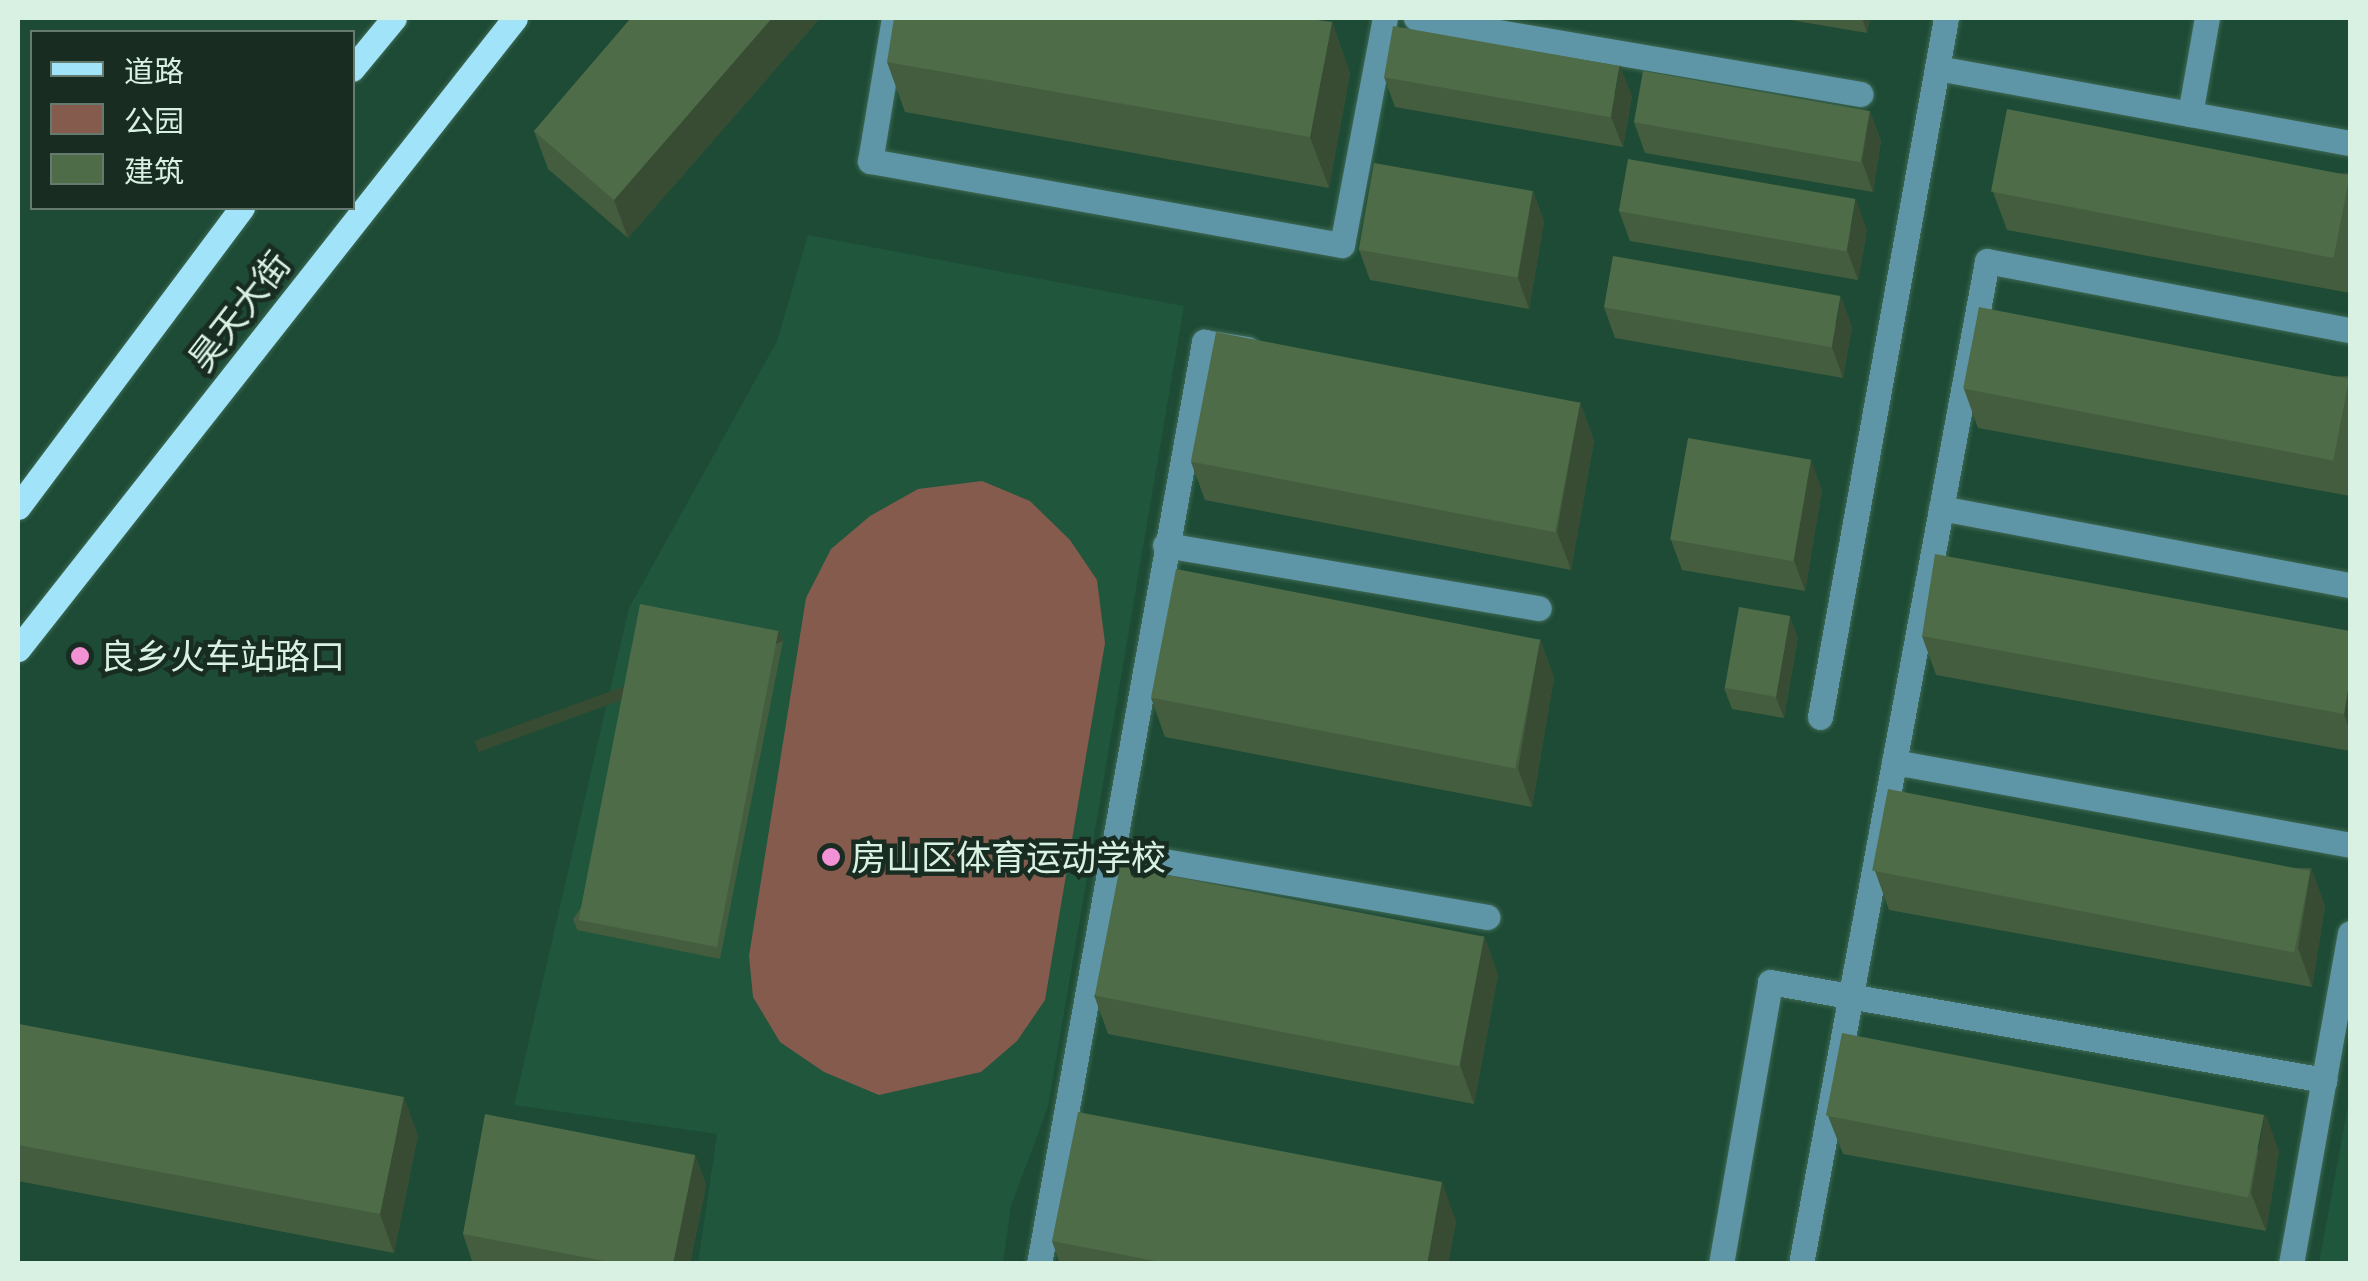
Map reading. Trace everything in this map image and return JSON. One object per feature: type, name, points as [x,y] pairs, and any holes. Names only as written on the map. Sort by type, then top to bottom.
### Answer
[{"type":"main road","points":[[355,66],[394,18]]},
{"type":"main road","name":"昊天大街","points":[[18,649],[516,18]]},
{"type":"main road","name":"昊天大街","points":[[18,507],[241,210]]},
{"type":"street","points":[[894,18],[870,161],[1342,245],[1386,18]]},
{"type":"street","points":[[1416,18],[1861,94]]},
{"type":"street","points":[[1820,717],[1946,18]]},
{"type":"street","points":[[2190,114],[2207,18]]},
{"type":"street","points":[[1936,68],[2350,143]]},
{"type":"street","points":[[1802,1264],[1987,260],[2350,330]]},
{"type":"street","points":[[1040,1264],[1074,1123],[1111,852],[1164,544],[1204,342],[1282,355]]},
{"type":"street","points":[[1941,508],[2350,585]]},
{"type":"street","points":[[1164,544],[1539,608]]},
{"type":"street","points":[[1894,762],[2350,845]]},
{"type":"street","points":[[1111,852],[1487,917]]},
{"type":"street","points":[[2291,1264],[2350,933]]},
{"type":"street","points":[[1721,1264],[1770,982],[2324,1080]]},
{"type":"shaded area","name":"房山区体育运动学校","points":[[808,235],[1184,306],[1048,1107],[1011,1206],[1003,1263],[698,1263],[717,1134],[514,1105],[629,608],[777,341]]},
{"type":"shaded area","points":[[2348,1105],[2350,1263],[2319,1263]]},
{"type":"green space","points":[[982,481],[1030,501],[1070,540],[1097,580],[1105,643],[1045,1000],[1017,1041],[981,1072],[879,1095],[824,1072],[780,1042],[753,997],[749,956],[806,598],[831,549],[870,516],[918,489]]},
{"type":"building","points":[[631,18],[772,18],[614,200],[534,131]]},
{"type":"building","points":[[894,18],[1303,18],[1332,22],[1310,137],[887,62]]},
{"type":"building","points":[[1393,26],[1620,66],[1610,117],[1384,77]]},
{"type":"building","points":[[1643,71],[1870,111],[1860,162],[1634,122]]},
{"type":"building","points":[[2007,109],[2350,176],[2334,258],[1991,191]]},
{"type":"building","points":[[1628,159],[1855,199],[1846,251],[1619,211]]},
{"type":"building","points":[[1374,163],[1533,191],[1517,278],[1359,250]]},
{"type":"building","points":[[1613,256],[1840,296],[1831,347],[1604,307]]},
{"type":"building","points":[[1979,307],[2349,379],[2333,460],[1963,388]]},
{"type":"building","points":[[1216,332],[1580,403],[1555,532],[1191,462]]},
{"type":"building","points":[[1688,438],[1811,460],[1793,561],[1670,539]]},
{"type":"building","points":[[1935,554],[2350,631],[2350,676],[2344,714],[1922,636]]},
{"type":"building","points":[[1176,569],[1540,640],[1515,768],[1151,698]]},
{"type":"building","points":[[640,604],[778,631],[717,947],[579,920]]},
{"type":"building","points":[[1739,607],[1790,616],[1776,697],[1725,688]]},
{"type":"building","points":[[1888,789],[2310,871],[2294,953],[1872,870]]},
{"type":"building","points":[[1120,866],[1484,937],[1459,1066],[1095,996]]},
{"type":"building","points":[[19,1024],[404,1097],[380,1214],[18,1145]]},
{"type":"building","points":[[1842,1033],[2264,1115],[2248,1198],[1826,1115]]},
{"type":"building","points":[[1078,1112],[1442,1182],[1427,1264],[1171,1264],[1052,1241]]},
{"type":"building","points":[[485,1114],[695,1155],[673,1264],[620,1264],[463,1234]]},
{"type":"place","name":"良乡火车站路口","points":[[80,656]]},
{"type":"place","name":"房山区体育运动学校","points":[[831,857]]}]
